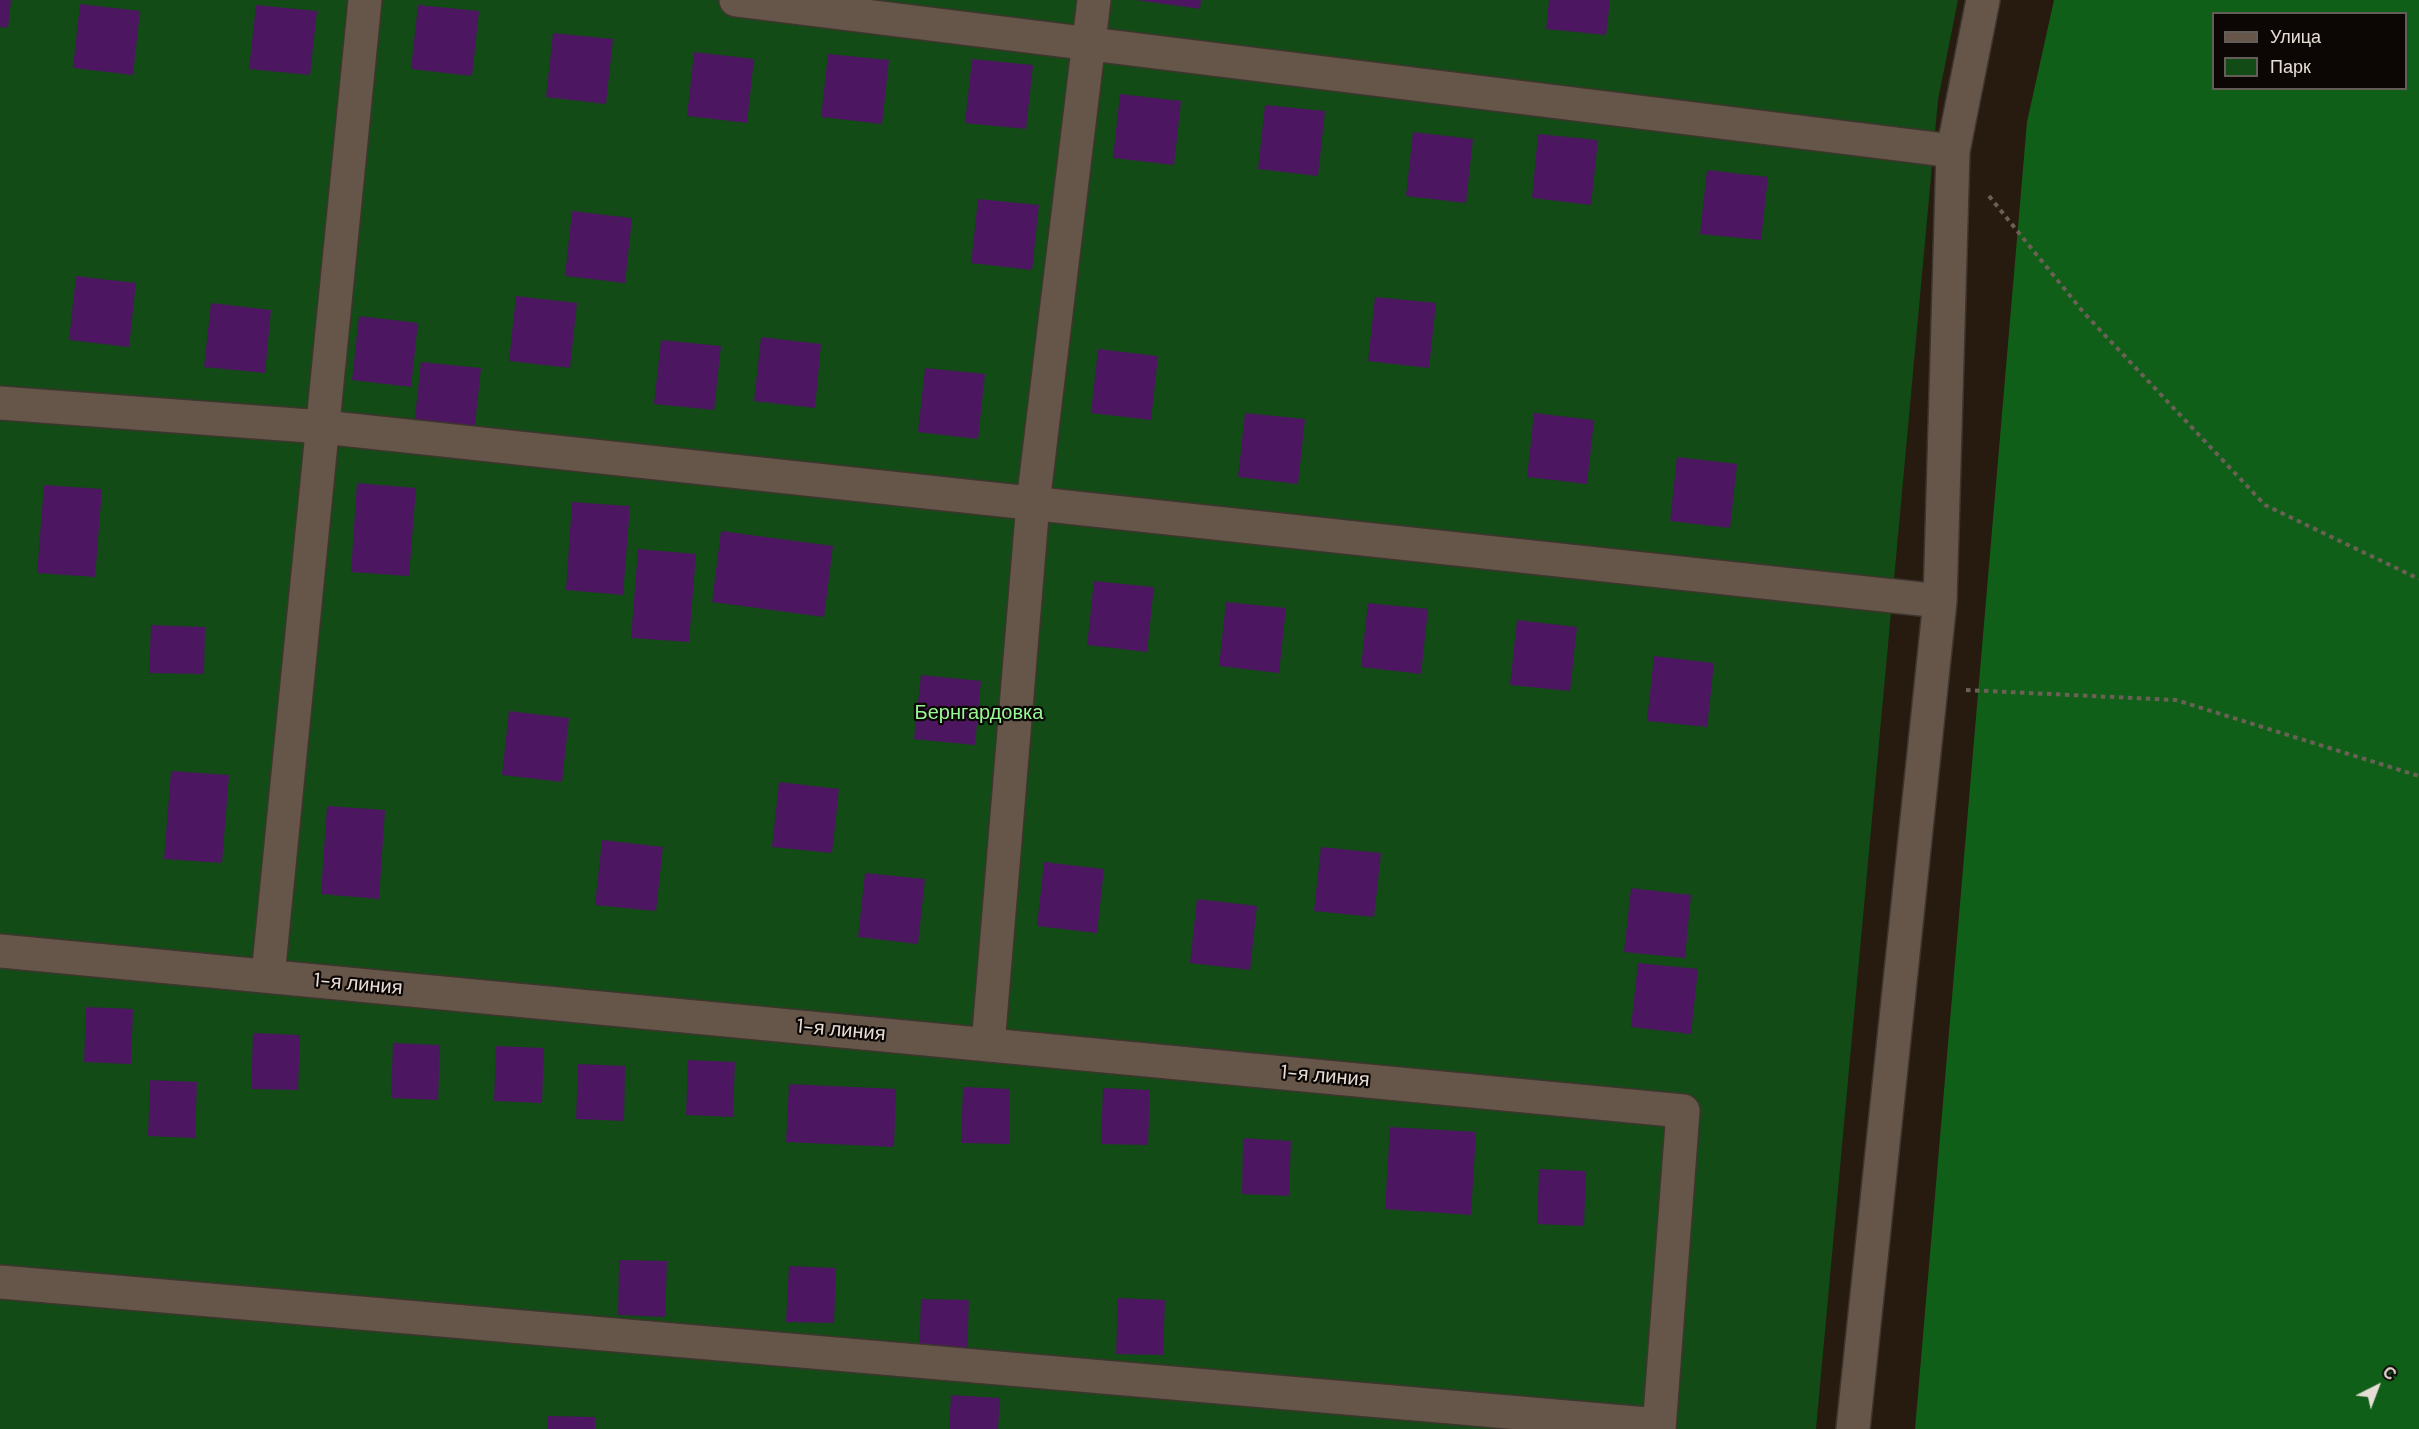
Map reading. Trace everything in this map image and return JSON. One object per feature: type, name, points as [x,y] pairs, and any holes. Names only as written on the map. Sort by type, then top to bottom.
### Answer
[{"type":"street","points":[[268,976],[365,0]]},
{"type":"street","points":[[735,0],[1953,151]]},
{"type":"street","points":[[988,1045],[1033,503],[1094,0]]},
{"type":"street","points":[[1853,1429],[1940,601],[1953,151],[1983,0]]},
{"type":"street","points":[[0,403],[323,427],[1940,601]]},
{"type":"street","name":"1-я линия","points":[[0,951],[1683,1111],[1659,1427]]},
{"type":"street","points":[[0,1282],[1659,1427]]},
{"type":"path","points":[[1953,151],[2084,313],[2265,505],[2419,579]]},
{"type":"path","points":[[1931,689],[2176,700],[2419,776]]},
{"type":"green space","name":"Бернгардовка","points":[[0,0],[1958,0],[1938,100],[1816,1429],[0,1429]]},
{"type":"green space","points":[[2054,0],[2419,0],[2419,1429],[1915,1429],[2027,122]]},
{"type":"building","points":[[0,0],[11,0],[8,28],[0,27]]},
{"type":"building","points":[[1136,0],[1201,0],[1200,9]]},
{"type":"building","points":[[1549,0],[1610,0],[1606,35],[1546,29]]},
{"type":"building","points":[[80,4],[140,11],[133,75],[73,68]]},
{"type":"building","points":[[256,5],[317,11],[310,75],[249,69]]},
{"type":"building","points":[[418,5],[479,11],[472,76],[411,69]]},
{"type":"building","points":[[553,33],[613,39],[606,104],[546,97]]},
{"type":"building","points":[[694,52],[754,59],[747,123],[687,116]]},
{"type":"building","points":[[828,54],[889,60],[882,124],[821,117]]},
{"type":"building","points":[[972,59],[1033,65],[1026,129],[965,123]]},
{"type":"building","points":[[1120,94],[1181,101],[1174,165],[1113,158]]},
{"type":"building","points":[[1265,105],[1325,111],[1318,176],[1258,169]]},
{"type":"building","points":[[1413,132],[1473,139],[1466,203],[1406,196]]},
{"type":"building","points":[[1538,134],[1598,140],[1591,205],[1532,198]]},
{"type":"building","points":[[1707,170],[1768,177],[1761,240],[1700,234]]},
{"type":"building","points":[[978,199],[1039,205],[1032,270],[971,263]]},
{"type":"building","points":[[572,211],[632,218],[625,283],[565,276]]},
{"type":"building","points":[[76,276],[136,283],[129,347],[69,340]]},
{"type":"building","points":[[516,296],[577,303],[570,368],[509,361]]},
{"type":"building","points":[[1375,297],[1436,303],[1429,368],[1368,361]]},
{"type":"building","points":[[211,303],[271,310],[265,373],[204,367]]},
{"type":"building","points":[[359,316],[418,323],[411,387],[352,380]]},
{"type":"building","points":[[761,337],[821,344],[815,408],[754,401]]},
{"type":"building","points":[[661,340],[721,346],[714,410],[654,404]]},
{"type":"building","points":[[1098,349],[1158,356],[1151,420],[1091,413]]},
{"type":"building","points":[[421,362],[481,368],[474,433],[414,426]]},
{"type":"building","points":[[925,368],[985,374],[978,439],[918,432]]},
{"type":"building","points":[[1245,413],[1305,419],[1298,484],[1238,477]]},
{"type":"building","points":[[1534,413],[1594,420],[1587,484],[1527,477]]},
{"type":"building","points":[[1677,457],[1737,464],[1730,528],[1670,521]]},
{"type":"building","points":[[357,483],[416,488],[409,576],[351,572]]},
{"type":"building","points":[[44,485],[102,489],[95,577],[37,573]]},
{"type":"building","points":[[572,502],[630,506],[623,595],[566,590]]},
{"type":"building","points":[[721,531],[833,546],[824,617],[712,602]]},
{"type":"building","points":[[638,549],[696,554],[689,642],[631,638]]},
{"type":"building","points":[[1094,581],[1154,587],[1147,652],[1087,645]]},
{"type":"building","points":[[1226,602],[1286,608],[1279,673],[1219,666]]},
{"type":"building","points":[[1368,603],[1428,609],[1421,674],[1361,667]]},
{"type":"building","points":[[1517,620],[1577,627],[1570,691],[1510,685]]},
{"type":"building","points":[[151,625],[205,627],[204,674],[149,673]]},
{"type":"building","points":[[1654,656],[1714,663],[1707,727],[1647,721]]},
{"type":"building","points":[[921,675],[981,681],[975,745],[914,739]]},
{"type":"building","points":[[509,711],[569,718],[562,782],[502,775]]},
{"type":"building","points":[[171,771],[229,775],[222,863],[164,859]]},
{"type":"building","points":[[779,782],[839,789],[832,853],[772,847]]},
{"type":"building","points":[[327,806],[385,810],[379,899],[321,894]]},
{"type":"building","points":[[602,840],[663,847],[656,911],[595,905]]},
{"type":"building","points":[[1321,847],[1381,853],[1374,917],[1314,911]]},
{"type":"building","points":[[1044,862],[1104,869],[1097,933],[1037,926]]},
{"type":"building","points":[[865,873],[925,879],[918,944],[858,937]]},
{"type":"building","points":[[1631,888],[1691,895],[1685,958],[1624,952]]},
{"type":"building","points":[[1197,899],[1257,906],[1250,970],[1190,963]]},
{"type":"building","points":[[1638,963],[1698,969],[1691,1034],[1631,1027]]},
{"type":"building","points":[[86,1007],[133,1009],[131,1064],[84,1062]]},
{"type":"building","points":[[253,1033],[300,1035],[298,1090],[251,1089]]},
{"type":"building","points":[[393,1043],[440,1045],[438,1100],[391,1098]]},
{"type":"building","points":[[496,1046],[544,1048],[542,1103],[494,1101]]},
{"type":"building","points":[[688,1060],[735,1062],[733,1117],[686,1115]]},
{"type":"building","points":[[578,1064],[625,1066],[624,1121],[576,1119]]},
{"type":"building","points":[[150,1080],[197,1082],[195,1138],[148,1136]]},
{"type":"building","points":[[789,1084],[896,1089],[894,1147],[786,1142]]},
{"type":"building","points":[[963,1087],[1010,1089],[1009,1144],[961,1143]]},
{"type":"building","points":[[1103,1088],[1150,1090],[1148,1145],[1101,1144]]},
{"type":"building","points":[[1390,1127],[1476,1132],[1471,1215],[1385,1209]]},
{"type":"building","points":[[1243,1138],[1291,1141],[1289,1196],[1242,1194]]},
{"type":"building","points":[[1539,1169],[1586,1171],[1584,1226],[1537,1224]]},
{"type":"building","points":[[619,1260],[667,1261],[665,1317],[618,1315]]},
{"type":"building","points":[[789,1266],[836,1268],[834,1323],[786,1322]]},
{"type":"building","points":[[1118,1298],[1165,1300],[1163,1355],[1116,1354]]},
{"type":"building","points":[[921,1299],[969,1300],[967,1356],[919,1354]]},
{"type":"building","points":[[951,1395],[1000,1398],[998,1429],[949,1429]]},
{"type":"building","points":[[548,1416],[595,1417],[595,1429],[548,1429]]}]
